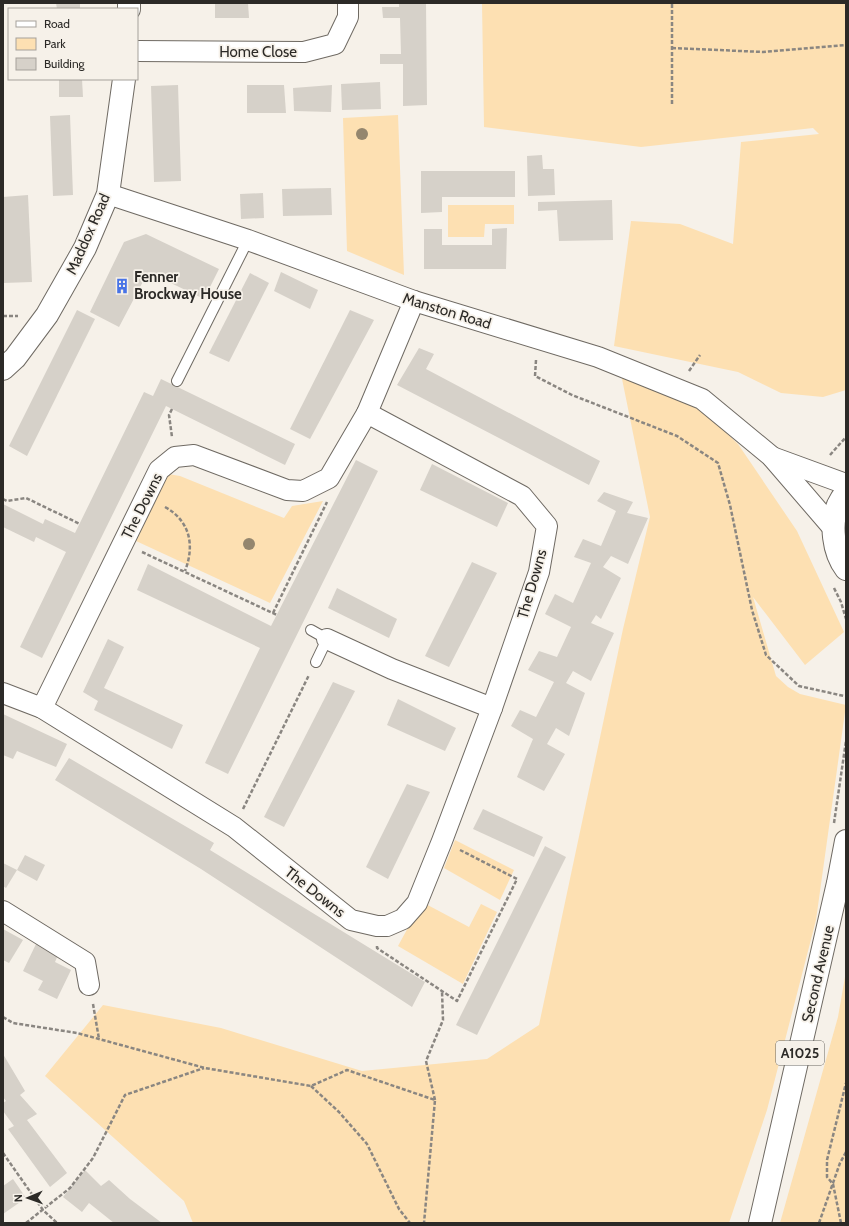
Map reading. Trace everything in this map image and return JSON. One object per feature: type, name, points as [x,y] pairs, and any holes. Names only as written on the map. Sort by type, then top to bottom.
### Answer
[{"type":"main road","name":"Maddox Road","points":[[7,361],[47,315],[85,248],[108,194],[124,80]]},
{"type":"main road","points":[[846,492],[838,506],[833,528],[835,547],[842,564],[846,568]]},
{"type":"main road","name":"Second Avenue","points":[[760,1223],[846,842]]},
{"type":"street","name":"Home Close","points":[[138,51],[304,52],[335,44],[348,17],[348,3]]},
{"type":"street","name":"Manston Road","points":[[108,194],[248,240],[414,301],[598,357],[702,399],[771,456],[833,528]]},
{"type":"street","points":[[175,457],[194,455],[287,490],[303,491],[329,478],[366,413],[414,301]]},
{"type":"street","name":"The Downs","points":[[3,693],[42,708],[234,827],[351,920],[376,926],[387,926],[403,919],[417,903],[492,708],[539,572],[547,526],[522,496],[366,413]]},
{"type":"street","name":"Manston Road","points":[[771,456],[846,484]]},
{"type":"street","name":"The Downs","points":[[42,708],[159,470],[175,457]]},
{"type":"street","points":[[319,634],[392,670],[492,708]]},
{"type":"street","points":[[3,911],[85,962],[89,985]]},
{"type":"lane","points":[[177,381],[248,240]]},
{"type":"lane","points":[[316,662],[319,634]]},
{"type":"path","points":[[672,3],[672,104]]},
{"type":"path","points":[[672,48],[763,52],[846,45]]},
{"type":"path","points":[[536,338],[535,376],[572,395],[677,436],[718,463],[730,505],[752,610],[766,655],[799,686],[844,696]]},
{"type":"path","points":[[172,409],[169,415],[175,457]]},
{"type":"path","points":[[830,455],[846,437]]},
{"type":"path","points":[[273,613],[337,482],[329,478]]},
{"type":"path","points":[[147,497],[176,513],[188,529],[190,549],[185,571]]},
{"type":"path","points":[[3,499],[7,501],[26,498],[80,524]]},
{"type":"path","points":[[123,544],[185,571],[277,615]]},
{"type":"path","points":[[234,827],[316,662]]},
{"type":"path","points":[[376,926],[377,948],[457,1001],[517,879],[442,841]]},
{"type":"path","points":[[89,985],[99,1039]]},
{"type":"path","points":[[424,1223],[435,1100],[426,1061],[443,1020],[442,990]]},
{"type":"path","points":[[3,1017],[13,1023],[77,1033],[205,1068],[311,1086],[339,1112],[366,1144],[399,1209],[410,1223]]},
{"type":"path","points":[[26,1223],[70,1188],[93,1158],[125,1095],[205,1068]]},
{"type":"path","points":[[311,1086],[347,1070],[435,1100]]},
{"type":"path","points":[[841,1223],[833,1184],[827,1176],[828,1160],[846,1083]]},
{"type":"path","points":[[819,1223],[840,1163],[846,1152]]},
{"type":"path","points":[[3,1153],[43,1210],[57,1223]]},
{"type":"green space","points":[[482,3],[846,3],[846,390],[823,397],[781,393],[738,372],[614,346],[631,221],[680,224],[733,244],[741,142],[819,134],[813,128],[641,147],[484,127]]},
{"type":"green space","points":[[398,115],[404,275],[347,251],[343,118]]},
{"type":"green space","points":[[448,205],[514,205],[514,224],[485,224],[484,237],[448,237]]},
{"type":"green space","points":[[620,369],[693,401],[738,444],[797,531],[844,632],[805,665],[753,597],[776,676],[788,687],[800,694],[846,705],[816,920],[767,1110],[729,1223],[193,1223],[184,1201],[45,1076],[103,1005],[221,1028],[362,1071],[487,1059],[539,1025],[623,629],[650,517]]},
{"type":"green space","points":[[168,474],[180,476],[284,518],[292,506],[323,501],[270,603],[136,541]]},
{"type":"green space","points":[[455,840],[514,870],[500,900],[444,868]]},
{"type":"green space","points":[[422,902],[469,927],[481,904],[497,912],[463,984],[398,946]]},
{"type":"green space","points":[[846,971],[846,1223],[780,1223],[838,1017]]},
{"type":"building","points":[[56,3],[80,3],[80,8],[57,8]]},
{"type":"building","points":[[215,3],[248,3],[249,18],[215,18]]},
{"type":"building","points":[[399,3],[426,3],[427,105],[403,106],[403,64],[380,64],[380,54],[401,54],[400,18],[383,18],[382,7],[399,7]]},
{"type":"building","points":[[59,80],[82,80],[83,97],[59,97]]},
{"type":"building","points":[[380,82],[381,109],[342,110],[341,84]]},
{"type":"building","points":[[178,85],[181,181],[154,182],[151,86]]},
{"type":"building","points":[[247,85],[284,85],[286,113],[247,113]]},
{"type":"building","points":[[332,85],[331,112],[294,111],[293,88]]},
{"type":"building","points":[[70,115],[73,195],[53,196],[50,116]]},
{"type":"building","points":[[542,155],[543,169],[554,169],[555,195],[528,196],[527,156]]},
{"type":"building","points":[[421,171],[515,171],[515,197],[442,197],[442,212],[421,213]]},
{"type":"building","points":[[331,188],[332,215],[283,216],[282,189]]},
{"type":"building","points":[[263,193],[264,218],[241,219],[240,194]]},
{"type":"building","points":[[28,195],[32,282],[3,283],[3,197]]},
{"type":"building","points":[[612,200],[613,240],[559,241],[557,210],[538,211],[538,202]]},
{"type":"building","points":[[507,228],[506,269],[424,269],[424,229],[442,229],[442,245],[492,245],[492,229]]},
{"type":"building","name":"Fenner Brockway House","points":[[146,234],[219,269],[204,299],[148,272],[119,327],[90,312],[124,242]]},
{"type":"building","points":[[281,272],[318,290],[310,309],[274,291]]},
{"type":"building","points":[[250,273],[269,283],[229,362],[209,353]]},
{"type":"building","points":[[77,310],[95,319],[27,456],[9,446]]},
{"type":"building","points":[[350,310],[374,320],[310,439],[290,429]]},
{"type":"building","points":[[419,348],[434,354],[426,369],[600,461],[589,485],[397,385]]},
{"type":"building","points":[[161,379],[295,444],[285,465],[166,406],[42,658],[20,647],[66,552],[36,537],[34,542],[3,527],[3,504],[43,524],[45,519],[75,533],[144,392],[153,396]]},
{"type":"building","points":[[356,460],[378,471],[228,774],[205,763],[260,648],[137,590],[148,564],[271,626]]},
{"type":"building","points":[[432,464],[508,503],[497,527],[420,490]]},
{"type":"building","points":[[604,492],[633,502],[627,513],[648,518],[628,564],[611,556],[603,567],[621,578],[601,619],[596,615],[591,623],[614,633],[591,681],[573,671],[566,683],[585,693],[569,736],[556,728],[547,744],[565,754],[544,791],[517,777],[533,739],[511,726],[520,710],[536,717],[554,682],[528,670],[539,651],[557,657],[571,627],[545,614],[555,594],[573,603],[591,563],[574,557],[583,539],[601,546],[616,511],[597,501]]},
{"type":"building","points":[[472,562],[497,573],[449,667],[425,656]]},
{"type":"building","points":[[337,588],[397,619],[389,638],[328,608]]},
{"type":"building","points":[[108,639],[124,647],[104,688],[183,725],[172,749],[94,710],[98,701],[83,692]]},
{"type":"building","points":[[333,682],[355,691],[284,827],[264,817]]},
{"type":"building","points":[[398,699],[456,728],[445,751],[387,725]]},
{"type":"building","points":[[3,714],[67,744],[56,767],[17,751],[13,759],[3,755]]},
{"type":"building","points":[[69,758],[214,843],[210,850],[425,982],[412,1007],[201,869],[55,780]]},
{"type":"building","points":[[407,784],[430,792],[388,879],[366,867]]},
{"type":"building","points":[[483,809],[543,837],[534,857],[473,829]]},
{"type":"building","points":[[545,846],[566,857],[477,1035],[456,1025]]},
{"type":"building","points":[[25,855],[45,865],[37,881],[17,870]]},
{"type":"building","points":[[3,863],[17,870],[6,888],[3,886]]},
{"type":"building","points":[[3,929],[23,940],[9,963],[3,960]]},
{"type":"building","points":[[36,944],[58,955],[55,962],[71,970],[57,999],[38,990],[43,981],[23,971]]},
{"type":"building","points":[[3,1054],[25,1091],[20,1095],[37,1114],[27,1120],[67,1173],[50,1187],[8,1129],[14,1126],[3,1111],[3,1103],[6,1101],[3,1097]]},
{"type":"building","points":[[85,1170],[101,1186],[109,1180],[130,1199],[162,1223],[114,1223],[89,1203],[82,1212],[63,1197]]},
{"type":"building","points":[[13,1179],[26,1198],[3,1214],[3,1186]]},
{"type":"place","name":"Fenner Brockway House","points":[[122,286]]}]
